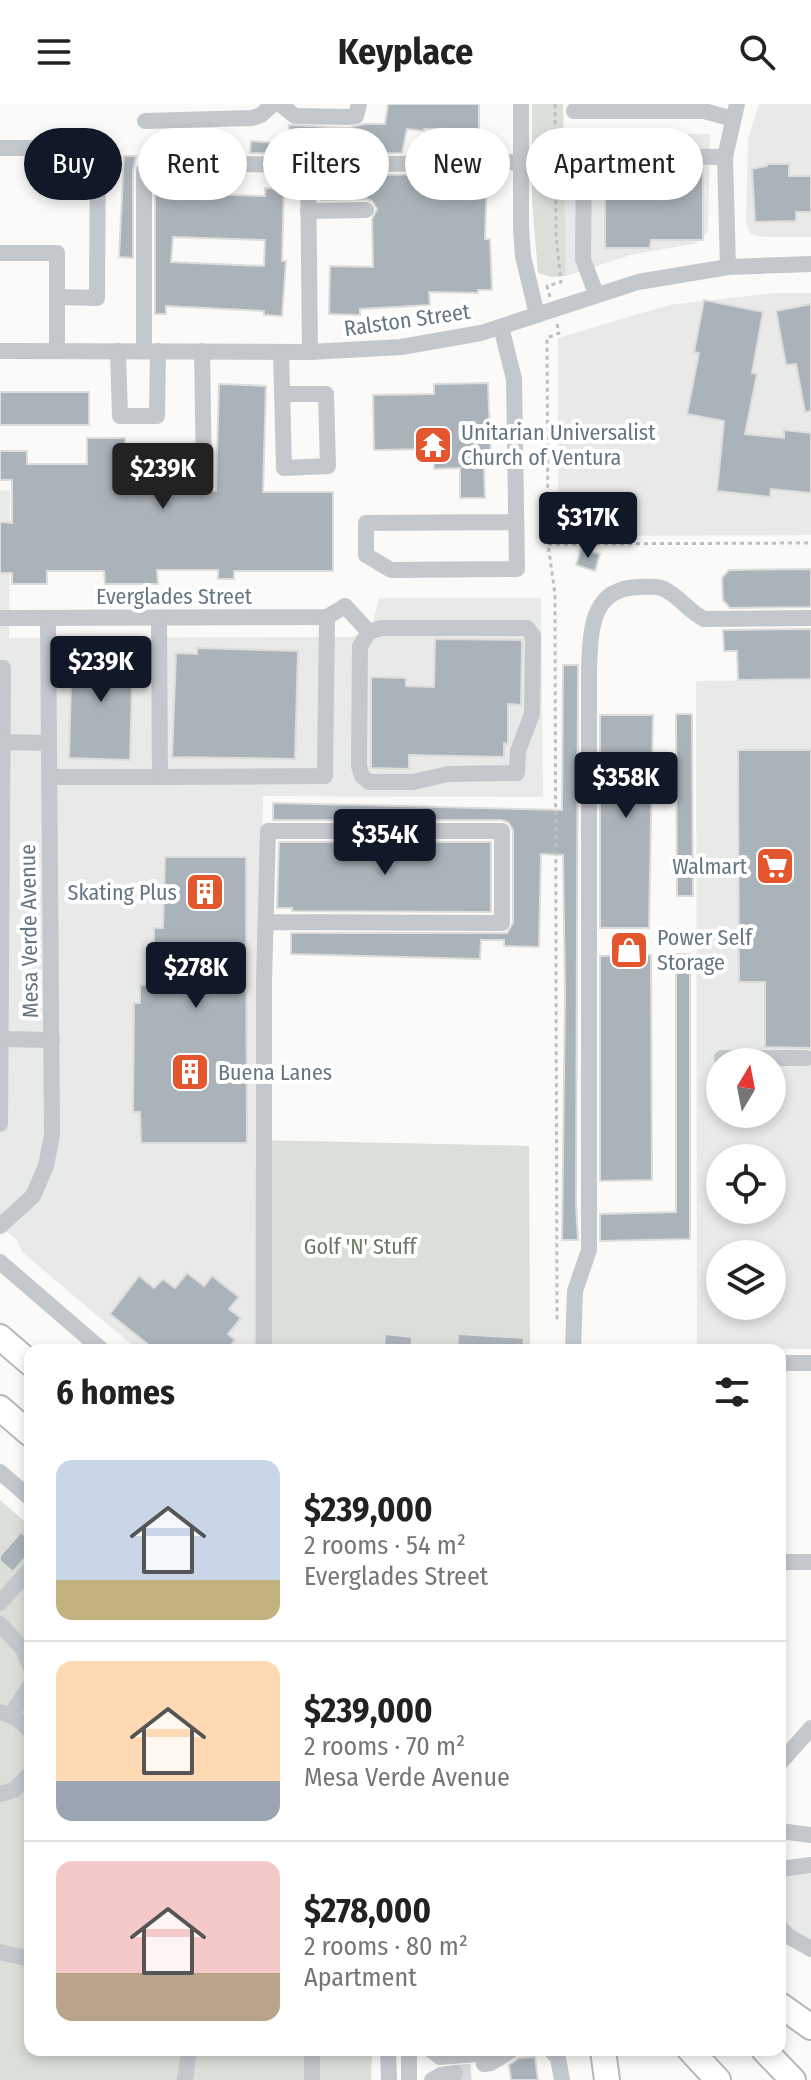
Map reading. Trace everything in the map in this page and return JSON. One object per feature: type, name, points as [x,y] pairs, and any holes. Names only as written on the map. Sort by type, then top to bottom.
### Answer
[{"type":"highway","points":[[0,1337],[24,1358]]},
{"type":"highway","points":[[0,1408],[24,1429]]},
{"type":"highway","points":[[786,2009],[811,2027]]},
{"type":"highway","points":[[604,2056],[607,2080]]},
{"type":"highway","points":[[696,2056],[718,2080]]},
{"type":"highway","points":[[770,2056],[793,2080]]},
{"type":"street","points":[[145,121],[252,118],[261,115],[273,104]]},
{"type":"street","points":[[280,104],[295,116],[348,117],[356,116],[359,104]]},
{"type":"street","points":[[521,104],[523,256],[537,315]]},
{"type":"street","points":[[574,111],[638,108],[735,111],[725,157],[728,267]]},
{"type":"street","points":[[0,148],[98,148],[97,298],[58,297]]},
{"type":"street","points":[[596,294],[583,259],[584,156],[725,157]]},
{"type":"street","points":[[389,164],[521,162]]},
{"type":"street","points":[[118,351],[120,416],[157,416],[151,351],[144,171],[156,163],[263,164]]},
{"type":"street","points":[[308,200],[310,352]]},
{"type":"street","points":[[308,211],[366,210]]},
{"type":"street","points":[[0,253],[57,253],[57,351]]},
{"type":"street","name":"Ralston Street","points":[[0,351],[367,351],[410,346],[501,327],[638,282],[728,267],[811,264]]},
{"type":"street","points":[[501,327],[514,379],[517,569],[391,570],[366,555],[366,523],[516,522]]},
{"type":"street","points":[[202,351],[204,476]]},
{"type":"street","points":[[281,352],[282,394],[284,468],[328,466],[326,394],[282,394]]},
{"type":"street","points":[[573,1344],[575,1291],[587,1259],[589,1243],[589,666],[596,612],[615,590],[659,587],[704,619],[811,618]]},
{"type":"street","points":[[50,777],[325,776],[327,617],[345,606],[369,632]]},
{"type":"street","name":"Everglades Street","points":[[0,618],[327,617]]},
{"type":"street","points":[[159,618],[160,777]]},
{"type":"street","name":"Mesa Verde Avenue","points":[[0,1226],[33,1196],[46,1166],[52,1135],[48,619]]},
{"type":"street","points":[[381,628],[527,628],[533,636],[532,714],[518,751],[517,773],[448,774],[413,782],[369,782],[362,776],[359,766],[360,646],[369,632],[381,628]]},
{"type":"street","points":[[0,668],[3,668],[0,1124]]},
{"type":"street","points":[[2,742],[49,743]]},
{"type":"street","points":[[264,1344],[266,922],[268,831],[502,831],[502,923],[266,922]]},
{"type":"street","points":[[2,1039],[52,1040]]},
{"type":"street","points":[[786,1058],[806,1058]]},
{"type":"street","points":[[0,1262],[95,1344]]},
{"type":"street","points":[[786,1363],[811,1363]]},
{"type":"street","points":[[0,1472],[24,1493]]},
{"type":"street","points":[[786,1562],[811,1562]]},
{"type":"street","points":[[0,1603],[24,1576]]},
{"type":"street","points":[[0,1624],[24,1638]]},
{"type":"street","points":[[24,1693],[6,1713],[24,1723]]},
{"type":"street","points":[[786,1756],[811,1728]]},
{"type":"street","points":[[0,1794],[14,1790],[24,1780]]},
{"type":"street","points":[[786,1832],[811,1835]]},
{"type":"street","points":[[786,1868],[811,1865]]},
{"type":"street","points":[[786,1934],[811,1949]]},
{"type":"street","points":[[0,1952],[24,1958]]},
{"type":"street","points":[[185,2080],[188,2056]]},
{"type":"street","points":[[312,2056],[312,2080]]},
{"type":"street","points":[[388,2056],[389,2080]]},
{"type":"street","points":[[409,2056],[409,2080]]},
{"type":"street","points":[[556,2056],[562,2080]]},
{"type":"street","points":[[442,2069],[488,2063]]},
{"type":"path","points":[[555,104],[556,236],[561,282],[547,286],[559,333],[547,338],[548,544],[555,609],[557,1334]]},
{"type":"path","points":[[548,544],[811,543]]},
{"type":"shaded area","points":[[759,104],[811,104],[811,237],[763,237],[751,234],[746,223],[748,139]]},
{"type":"shaded area","points":[[703,134],[710,134],[708,231],[697,243],[631,255],[566,276],[564,200],[703,200]]},
{"type":"shaded area","points":[[775,293],[811,293],[811,535],[558,536],[558,338],[669,305]]},
{"type":"shaded area","points":[[0,490],[10,491],[9,638],[351,637],[363,633],[373,622],[379,598],[541,598],[543,797],[263,796],[254,1344],[131,1344],[22,1252],[17,1240],[0,1226]]},
{"type":"shaded area","points":[[811,680],[811,1349],[786,1349],[786,1344],[697,1344],[696,681]]},
{"type":"shaded area","points":[[811,1865],[811,1949],[786,1931],[786,1868]]},
{"type":"green space","points":[[532,104],[563,104],[563,128],[532,128]]},
{"type":"green space","points":[[565,200],[566,276],[552,277],[538,273],[532,201]]},
{"type":"green space","name":"Golf 'N' Stuff","points":[[256,1140],[529,1146],[530,1344],[254,1344]]},
{"type":"green space","points":[[0,1500],[24,1521],[24,2056],[372,2056],[371,2080],[0,2080]]},
{"type":"building","points":[[388,104],[479,104],[479,128],[405,128],[402,153],[389,153],[389,128],[348,128],[385,124]]},
{"type":"building","points":[[289,125],[348,128],[289,128]]},
{"type":"building","points":[[251,141],[263,142],[263,153],[250,153]]},
{"type":"building","points":[[124,156],[136,156],[133,171],[133,258],[119,257]]},
{"type":"building","points":[[767,164],[789,164],[789,176],[811,176],[811,212],[796,212],[796,221],[755,222],[752,169]]},
{"type":"building","points":[[405,174],[405,200],[486,200],[485,239],[490,239],[492,290],[478,290],[478,293],[429,292],[430,305],[360,309],[360,315],[329,314],[330,266],[373,267],[372,219],[377,209],[370,200],[389,200],[389,175]]},
{"type":"building","points":[[247,195],[263,196],[263,200],[284,200],[282,261],[286,261],[282,316],[264,315],[264,311],[166,306],[166,314],[155,314],[155,200],[247,200]],"holes":[[[173,237],[265,240],[264,266],[171,262]]]},
{"type":"building","points":[[605,200],[703,200],[703,240],[651,240],[650,248],[605,248]]},
{"type":"building","points":[[704,300],[763,312],[752,373],[757,374],[745,434],[784,438],[784,430],[811,433],[811,493],[771,489],[770,497],[717,491],[724,421],[687,414],[699,353],[694,352]]},
{"type":"building","points":[[811,304],[811,411],[805,412],[796,364],[786,365],[776,311]]},
{"type":"building","name":"Unitarian Universalist Church of Ventura","points":[[488,383],[491,459],[489,467],[484,468],[485,498],[460,498],[460,468],[434,469],[434,449],[374,450],[373,395],[434,394],[434,384]]},
{"type":"building","points":[[219,384],[266,386],[263,492],[333,492],[333,571],[234,571],[234,579],[218,579],[218,570],[157,570],[158,584],[105,584],[104,571],[47,571],[47,584],[12,584],[12,573],[0,573],[0,522],[12,523],[12,480],[0,480],[0,451],[27,451],[27,464],[87,464],[87,438],[125,438],[125,447],[163,447],[163,491],[216,491]]},
{"type":"building","points":[[0,392],[89,392],[89,425],[0,425]]},
{"type":"building","points":[[581,549],[600,554],[595,571],[576,565]]},
{"type":"building","points":[[811,569],[811,607],[730,608],[723,600],[722,578],[729,570]]},
{"type":"building","points":[[811,629],[811,679],[738,680],[737,651],[724,651],[723,630]]},
{"type":"building","points":[[435,639],[522,640],[521,705],[508,704],[508,744],[504,743],[504,757],[409,755],[409,769],[371,768],[371,677],[406,678],[406,686],[434,687]]},
{"type":"building","points":[[72,647],[112,648],[111,652],[133,653],[130,760],[69,758]]},
{"type":"building","points":[[197,648],[298,651],[295,759],[172,757],[176,653],[197,654]]},
{"type":"building","points":[[563,665],[578,665],[578,1240],[562,1240],[563,855],[541,854],[539,947],[504,946],[504,940],[481,940],[480,959],[291,954],[291,933],[507,933],[513,923],[513,830],[508,822],[502,820],[273,820],[273,803],[562,810]]},
{"type":"building","points":[[676,714],[692,714],[693,896],[677,896]]},
{"type":"building","points":[[600,715],[653,715],[649,928],[600,928]]},
{"type":"building","name":"Walmart","points":[[738,750],[811,750],[811,1048],[765,1047],[765,982],[739,982]]},
{"type":"building","points":[[279,842],[491,842],[491,912],[292,911],[292,908],[277,908]]},
{"type":"building","name":"Buena Lanes","points":[[165,857],[246,857],[247,1143],[141,1143],[140,1112],[133,1112],[134,1003],[140,1003],[140,985],[164,985],[164,955],[154,955],[154,928],[163,928]]},
{"type":"building","points":[[676,954],[690,954],[690,1239],[600,1241],[600,1214],[676,1212]]},
{"type":"building","points":[[651,955],[652,1180],[600,1181],[600,956]]},
{"type":"building","points":[[187,1273],[204,1286],[212,1276],[239,1297],[229,1309],[241,1318],[228,1334],[235,1340],[232,1344],[148,1344],[110,1314],[139,1276],[154,1288],[163,1279],[175,1288]]},
{"type":"building","points":[[385,1334],[412,1337],[411,1344],[384,1344]]},
{"type":"building","points":[[458,1334],[524,1338],[524,1344],[457,1344]]},
{"type":"building","points":[[21,1532],[24,1535],[24,1559],[13,1572],[0,1561],[0,1556]]},
{"type":"building","points":[[535,2057],[538,2080],[511,2080],[509,2065],[519,2058]]},
{"type":"tunnel","points":[[455,2073],[479,2071]]},
{"type":"place","name":"Unitarian Universalist Church of Ventura","points":[[433,445]]},
{"type":"place","name":"Walmart","points":[[775,866]]},
{"type":"place","name":"Skating Plus","points":[[205,892]]},
{"type":"place","name":"Power Self Storage","points":[[629,950]]},
{"type":"place","name":"Buena Lanes","points":[[190,1072]]}]
